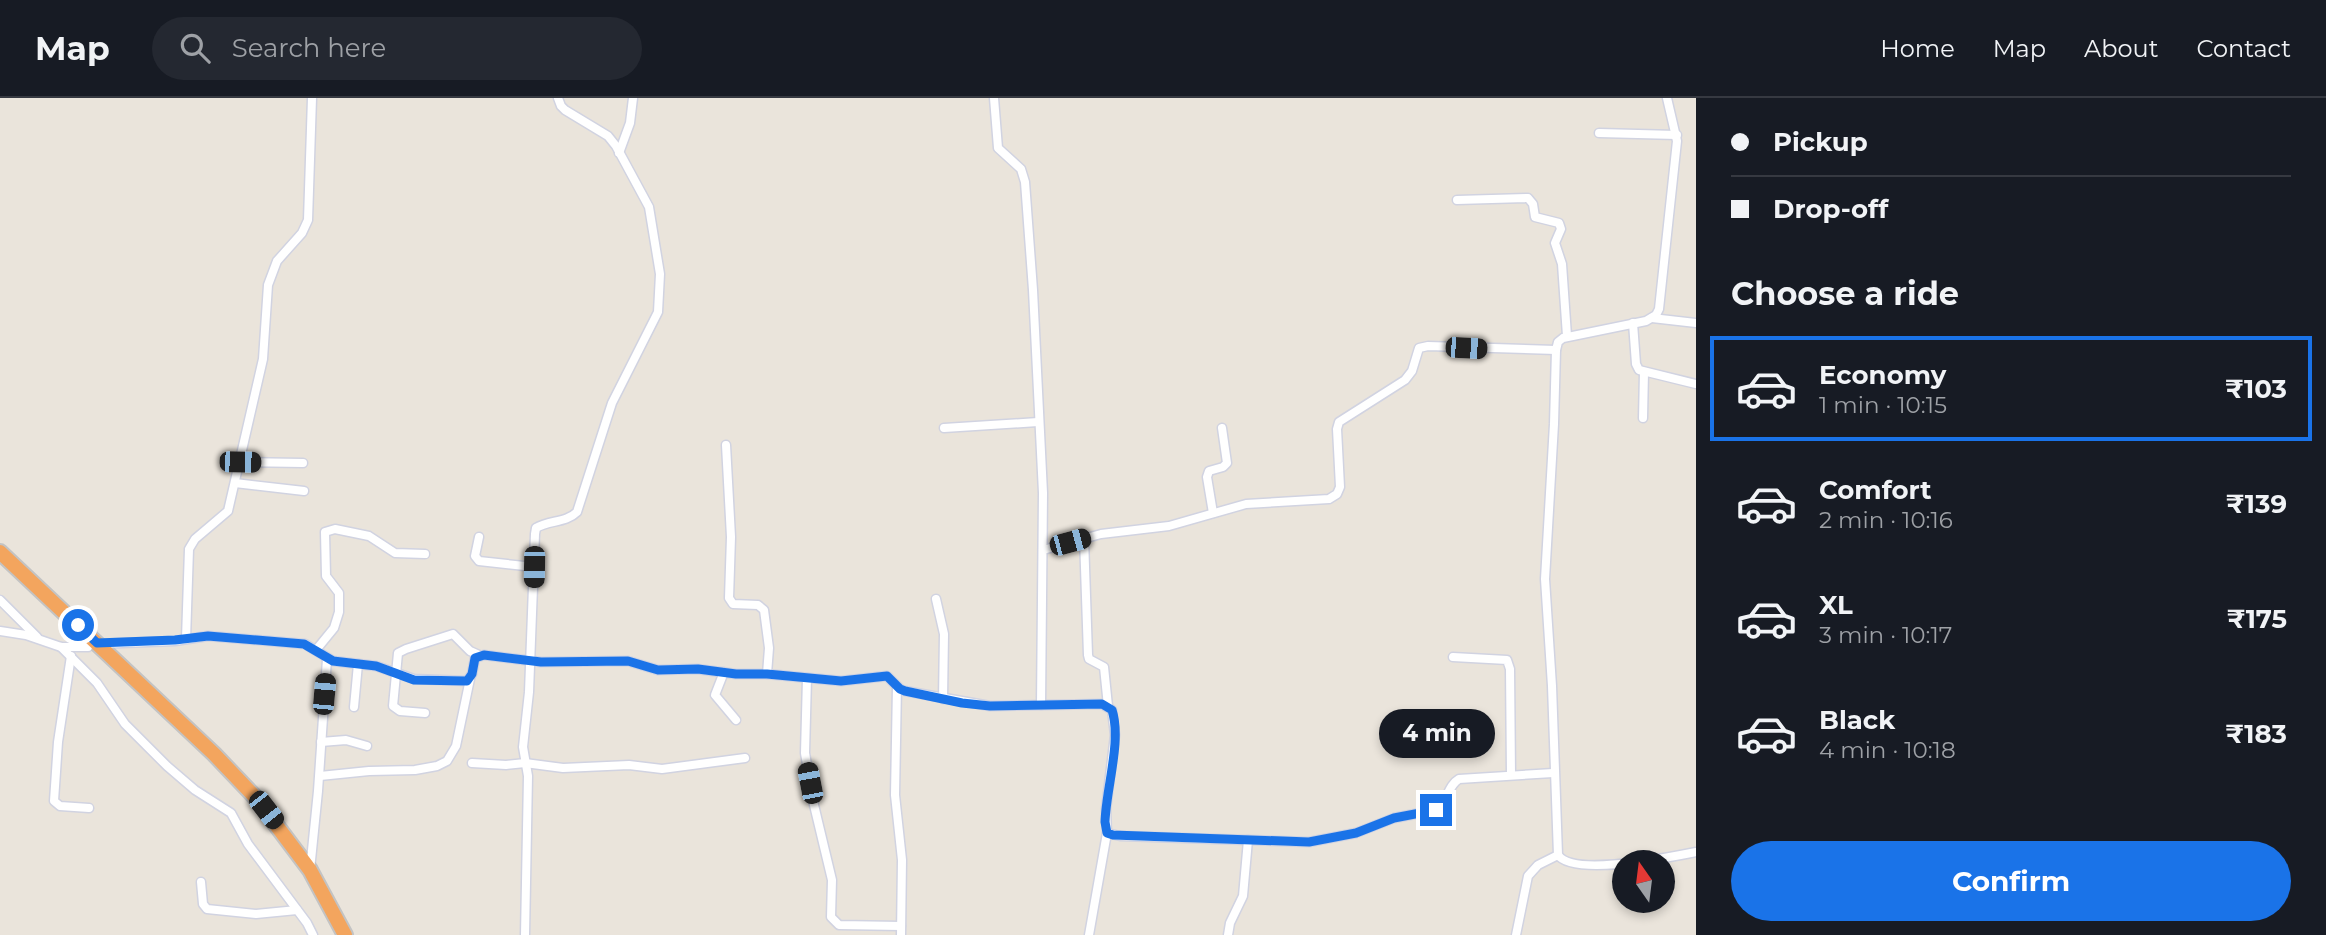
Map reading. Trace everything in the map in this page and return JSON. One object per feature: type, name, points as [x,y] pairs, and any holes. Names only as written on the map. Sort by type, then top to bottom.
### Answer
[{"type":"highway","points":[[0,551],[260,816],[294,860],[335,935]]},
{"type":"highway","points":[[0,565],[214,754],[247,788],[310,870],[345,935]]},
{"type":"street","points":[[186,639],[189,549],[195,539],[228,511],[264,359],[268,285],[276,261],[302,233],[308,220],[312,98]]},
{"type":"street","points":[[525,935],[528,776],[523,747],[536,528],[572,517],[580,507],[612,403],[658,312],[660,274],[652,219],[644,196],[608,136],[565,110],[558,98]]},
{"type":"street","points":[[619,153],[631,123],[633,98]]},
{"type":"street","points":[[995,98],[998,148],[1021,169],[1025,182],[1042,493],[1041,705]]},
{"type":"street","points":[[1652,318],[1656,315],[1661,301],[1677,135],[1667,98]]},
{"type":"street","points":[[1599,132],[1677,135]]},
{"type":"street","points":[[1457,200],[1528,198],[1533,204],[1535,217],[1559,223],[1561,229],[1555,243],[1562,264],[1567,336]]},
{"type":"street","points":[[1696,323],[1652,318],[1567,336],[1558,342],[1545,579],[1553,773],[1560,859],[1573,864],[1601,865],[1696,852]]},
{"type":"street","points":[[1633,323],[1636,368],[1696,384]]},
{"type":"street","points":[[1043,550],[1112,532],[1170,526],[1263,501],[1324,500],[1332,497],[1337,494],[1340,480],[1336,429],[1339,422],[1405,380],[1412,371],[1419,348],[1428,346],[1556,350]]},
{"type":"street","points":[[1643,418],[1644,372]]},
{"type":"street","points":[[944,428],[1038,422]]},
{"type":"street","points":[[1213,513],[1207,477],[1209,471],[1227,463],[1222,428]]},
{"type":"street","points":[[726,445],[730,537],[729,598],[733,604],[758,605],[764,610],[769,648],[767,674]]},
{"type":"street","points":[[240,462],[303,463]]},
{"type":"street","points":[[235,483],[304,491]]},
{"type":"street","points":[[316,650],[334,628],[339,612],[339,593],[326,576],[325,532],[335,529],[369,536],[395,553],[425,554]]},
{"type":"street","points":[[479,537],[475,556],[479,561],[534,567]]},
{"type":"street","points":[[1084,538],[1088,655],[1092,661],[1104,667],[1108,706],[1112,710],[1115,725],[1106,810],[1107,833],[1089,935]]},
{"type":"street","points":[[936,599],[944,634],[943,699]]},
{"type":"street","points":[[0,600],[39,639]]},
{"type":"street","points":[[0,631],[39,639],[61,647],[71,656],[97,683],[125,724],[167,766],[195,790],[231,813],[248,844],[313,935]]},
{"type":"street","points":[[425,713],[396,709],[393,701],[398,653],[448,634],[457,636],[466,648],[479,655],[530,661],[628,661],[658,670],[698,669],[849,681],[887,676],[905,691],[990,706],[1108,706]]},
{"type":"street","points":[[61,647],[226,637],[304,644],[327,659],[376,666],[414,680],[462,682],[470,679]]},
{"type":"street","points":[[320,776],[415,770],[438,766],[447,761],[456,746],[473,662],[479,655]]},
{"type":"street","points":[[71,656],[58,742],[54,801],[60,806],[89,807]]},
{"type":"street","points":[[1453,656],[1507,660],[1510,669],[1511,775]]},
{"type":"street","points":[[310,870],[320,776],[327,659]]},
{"type":"street","points":[[354,707],[358,664]]},
{"type":"street","points":[[724,673],[715,695],[736,720]]},
{"type":"street","points":[[807,678],[805,752],[814,805],[832,880],[831,918],[839,925],[901,930],[902,860],[895,795],[897,686]]},
{"type":"street","points":[[321,742],[350,741],[367,746]]},
{"type":"street","points":[[472,763],[525,763],[563,768],[629,765],[662,769],[744,758]]},
{"type":"street","points":[[1107,833],[1121,836],[1309,842],[1347,835],[1394,818],[1436,810],[1441,806],[1450,787],[1459,779],[1553,773]]},
{"type":"street","points":[[1228,935],[1230,922],[1243,896],[1248,840]]},
{"type":"street","points":[[1516,935],[1528,876],[1538,865],[1558,855]]},
{"type":"street","points":[[201,882],[203,904],[207,909],[256,914],[297,910]]},
{"type":"route","points":[[78,625],[97,643],[139,643],[208,636],[304,644],[333,661],[385,668],[414,680],[467,681],[472,674],[475,658],[484,655],[541,662],[635,661],[658,670],[698,669],[841,681],[887,676],[905,691],[970,704],[1102,704],[1112,710],[1114,717],[1115,735],[1105,822],[1107,833],[1113,835],[1309,842],[1356,833],[1394,818],[1436,810]]}]
